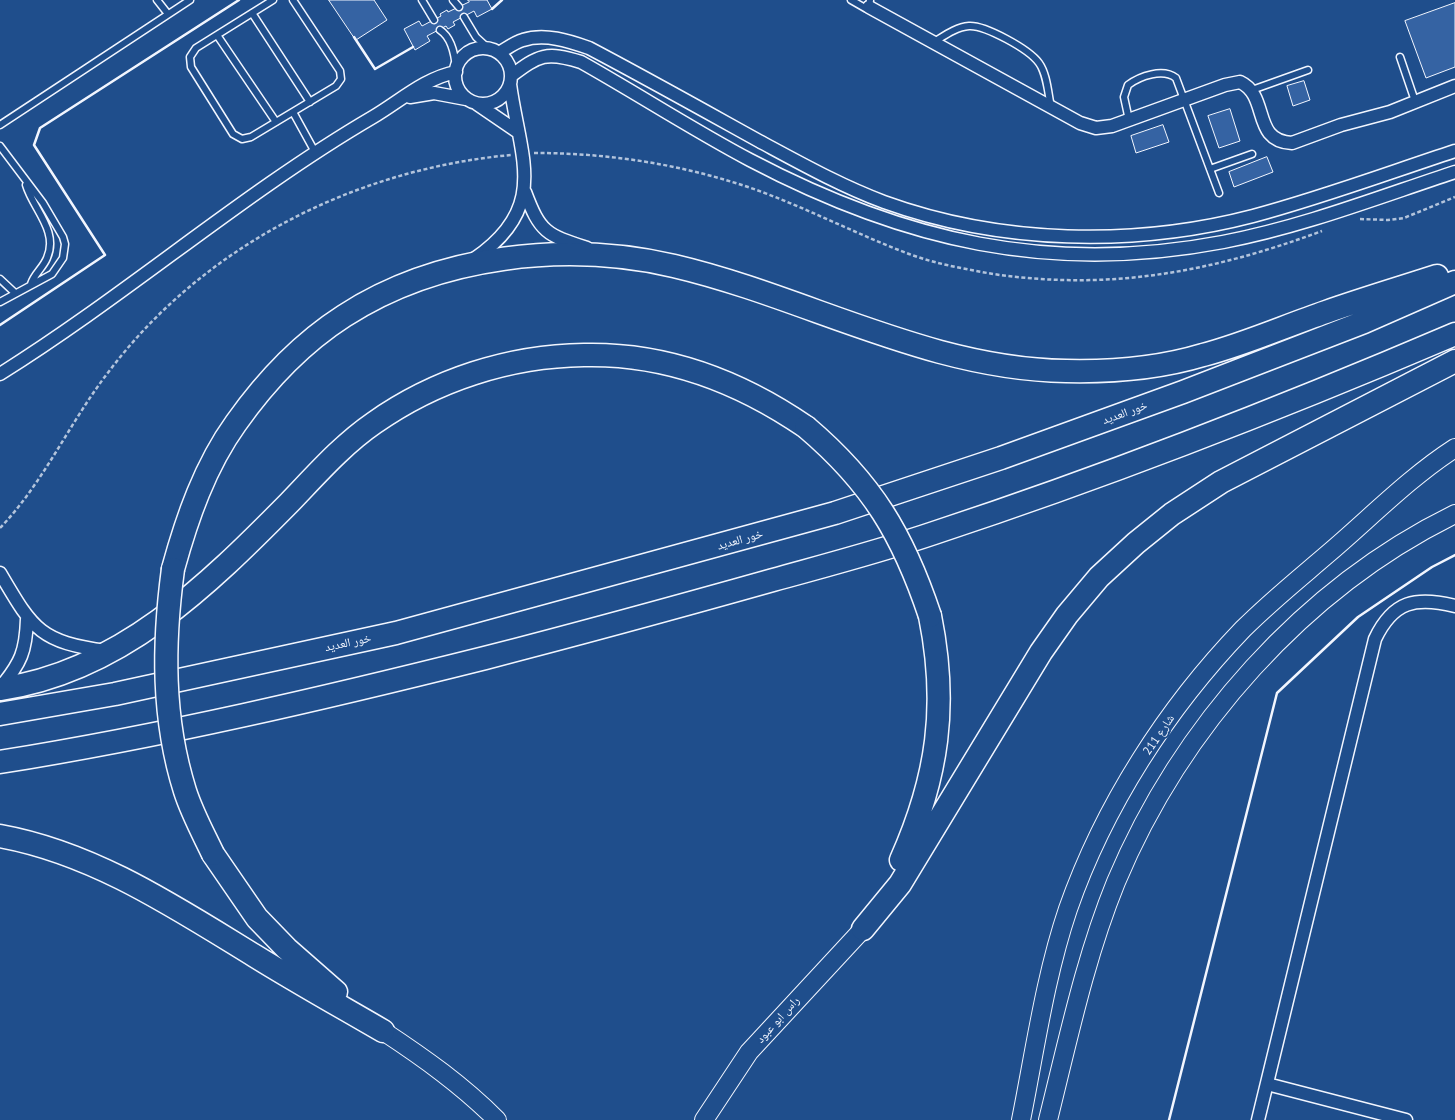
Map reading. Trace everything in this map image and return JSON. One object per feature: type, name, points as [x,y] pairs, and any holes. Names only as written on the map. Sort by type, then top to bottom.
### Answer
[{"type":"highway","points":[[383,1031],[287,950],[257,918],[213,854],[186,792],[174,750],[168,704],[165,644],[173,569],[191,512],[209,468],[234,425],[266,385],[302,348],[343,316],[383,294],[462,268],[507,259],[543,255],[609,256],[641,259],[714,277],[949,356],[1024,368],[1066,371],[1120,369],[1198,357],[1239,345],[1329,311],[1455,270]]},
{"type":"highway","name":"خور العديد","points":[[0,714],[143,688],[396,633],[835,513],[1001,458],[1183,392],[1364,322],[1455,282]]},
{"type":"highway","points":[[0,762],[98,746],[386,682],[610,626],[855,557],[933,534],[1123,466],[1382,365],[1455,334]]},
{"type":"highway","points":[[0,688],[45,678],[109,652],[153,626],[192,597],[248,544],[340,450],[373,423],[410,400],[485,369],[560,355],[601,354],[639,357],[678,365],[719,378],[776,406],[806,427],[849,466],[890,522],[918,580],[930,616],[939,668],[940,708],[936,748],[926,794],[915,830],[899,865],[863,929]]},
{"type":"highway","points":[[863,929],[900,884],[1041,652],[1067,615],[1099,577],[1136,543],[1172,514],[1221,482],[1455,361]]},
{"type":"highway","points":[[0,836],[59,852],[96,866],[144,888],[383,1031]]},
{"type":"main road","name":"شارع 211","points":[[1021,1120],[1058,942],[1068,910],[1095,842],[1131,776],[1197,683],[1244,628],[1294,582],[1423,471],[1455,448]]},
{"type":"main road","points":[[1048,1120],[1076,1010],[1103,916],[1130,851],[1181,761],[1244,678],[1319,605],[1371,564],[1455,514]]},
{"type":"main road","name":"راس ابو عبود","points":[[704,1120],[749,1052],[863,929]]},
{"type":"main road","points":[[383,1031],[431,1063],[463,1088],[497,1120]]},
{"type":"street","points":[[870,3],[932,42],[1080,123],[1096,128],[1112,126],[1233,82],[1240,82],[1252,90],[1270,135],[1284,143],[1300,142],[1341,125],[1390,112],[1455,86]]},
{"type":"street","points":[[494,51],[523,40],[541,38],[566,40],[581,45],[790,158],[884,202],[969,224],[1027,233],[1091,238],[1145,235],[1198,228],[1294,204],[1455,151]]},
{"type":"street","points":[[518,132],[472,101],[458,88],[456,71],[463,57],[469,52],[482,48],[494,51],[508,63],[523,154],[525,192],[538,224],[558,238],[609,256]]},
{"type":"street","points":[[405,98],[434,93],[488,104],[499,99],[510,80],[534,59],[549,55],[562,56],[581,62],[749,159],[849,206],[916,230],[949,239],[1032,252],[1124,254],[1189,248],[1225,242],[1296,223],[1455,172]]},
{"type":"street","points":[[0,374],[92,314],[315,152],[405,98],[432,79],[456,71]]},
{"type":"street","points":[[462,268],[487,250],[510,224],[519,209],[525,192]]},
{"type":"street","points":[[0,573],[27,618],[40,632],[52,639],[78,647],[109,652]]},
{"type":"street","points":[[1258,1120],[1375,639],[1381,626],[1391,614],[1406,604],[1424,600],[1455,606]]},
{"type":"street","points":[[0,688],[20,662],[25,650],[27,618]]},
{"type":"street","points":[[1267,1084],[1406,1120]]},
{"type":"lane","points":[[157,0],[168,14]]},
{"type":"lane","points":[[0,125],[190,0]]},
{"type":"lane","points":[[273,0],[194,50],[190,57],[190,64],[233,134],[245,140],[336,86],[341,75],[293,0]]},
{"type":"lane","points":[[422,0],[434,20]]},
{"type":"lane","points":[[453,0],[458,7]]},
{"type":"lane","points":[[851,0],[865,8],[870,3]]},
{"type":"lane","points":[[252,13],[310,102]]},
{"type":"lane","points":[[464,17],[476,37],[494,51]]},
{"type":"lane","points":[[932,42],[956,29],[976,27],[1026,51],[1035,58],[1043,70],[1052,108]]},
{"type":"lane","points":[[440,30],[445,33],[452,47],[456,71]]},
{"type":"lane","points":[[217,35],[276,122]]},
{"type":"lane","points":[[1400,57],[1415,101]]},
{"type":"lane","points":[[1252,90],[1308,70]]},
{"type":"lane","points":[[1129,120],[1124,92],[1128,85],[1158,73],[1168,73],[1179,81],[1219,193]]},
{"type":"lane","points":[[293,112],[315,152]]},
{"type":"lane","points":[[0,146],[42,203],[63,236],[65,244],[63,258],[47,278],[30,284],[0,302]]},
{"type":"lane","points":[[1210,169],[1252,154]]},
{"type":"lane","points":[[26,183],[32,200],[46,226],[50,243],[47,259],[30,284]]},
{"type":"lane","points":[[0,280],[15,293]]},
{"type":"building","points":[[329,0],[374,0],[387,20],[356,40]]},
{"type":"building","points":[[468,0],[487,0],[492,9],[477,17],[474,11],[453,22],[455,25],[448,29],[446,26],[427,36],[430,41],[415,50],[404,29],[419,21],[422,26],[441,16],[440,14],[447,10],[448,12],[469,2]]},
{"type":"building","points":[[1455,3],[1455,67],[1426,78],[1405,21]]},
{"type":"building","points":[[1304,81],[1310,100],[1293,106],[1287,86]]},
{"type":"building","points":[[1230,109],[1240,141],[1219,148],[1208,116]]},
{"type":"building","points":[[1163,125],[1169,142],[1136,153],[1131,136]]},
{"type":"building","points":[[1267,157],[1273,172],[1234,187],[1229,172]]},
{"type":"wall","points":[[0,325],[105,255],[34,145],[40,128],[239,0]]},
{"type":"wall","points":[[492,9],[502,0]]},
{"type":"wall","points":[[354,37],[375,69],[413,47]]},
{"type":"wall","points":[[1169,1120],[1277,693],[1358,617],[1432,567],[1455,555]]}]
